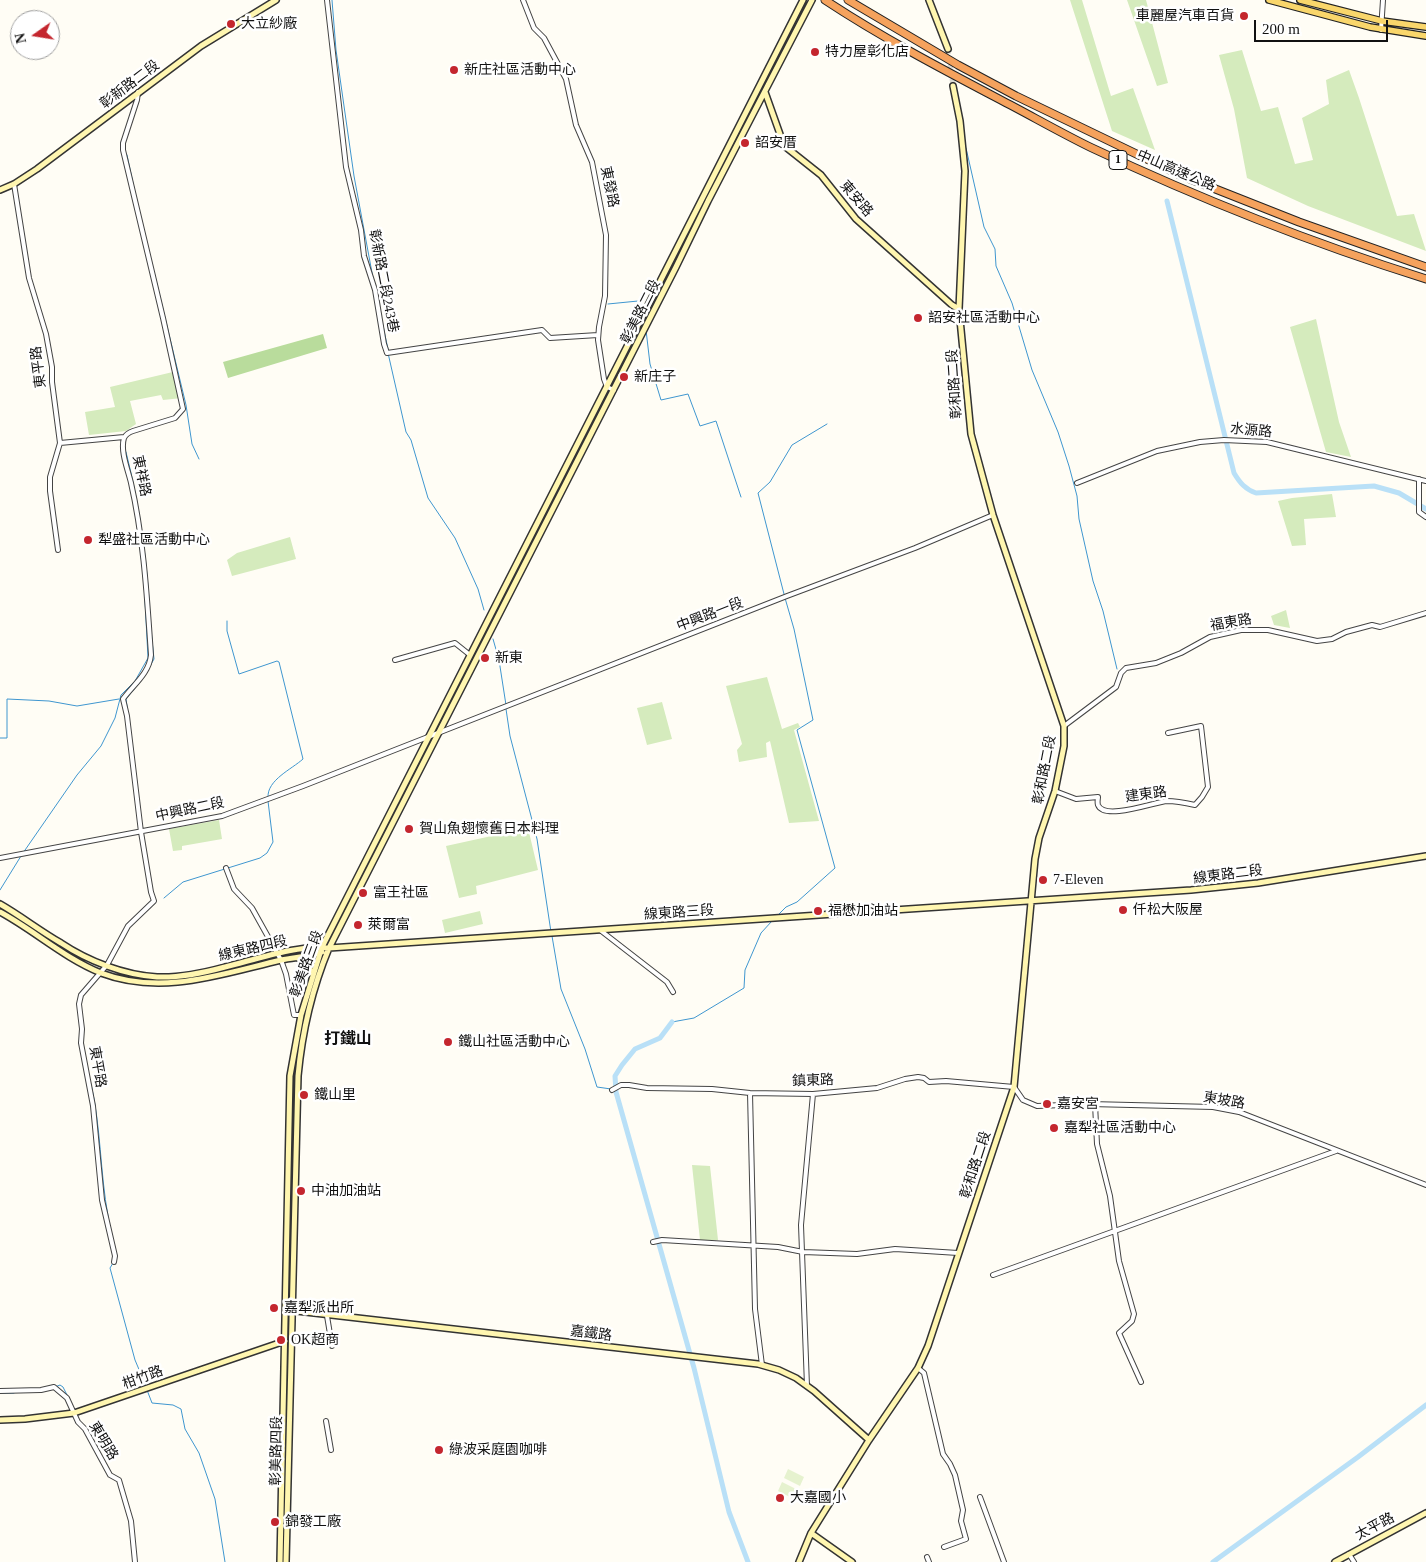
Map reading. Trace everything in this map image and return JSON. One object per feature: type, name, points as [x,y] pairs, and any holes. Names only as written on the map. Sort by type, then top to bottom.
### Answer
[{"type":"highway","name":"中山高速公路","points":[[848,0],[958,65],[1008,92],[1180,175],[1299,222],[1426,267]]},
{"type":"highway","name":"中山高速公路","points":[[827,1],[922,59],[1092,148],[1179,187],[1300,236],[1426,279]]},
{"type":"main road","name":"彰新路二段","points":[[0,190],[14,184],[37,169],[201,46],[276,0]]},
{"type":"main road","name":"彰美路二段","points":[[484,629],[803,0]]},
{"type":"main road","name":"彰美路二段","points":[[489,633],[614,390],[797,26],[812,0]]},
{"type":"main road","points":[[929,0],[948,49]]},
{"type":"main road","points":[[1269,0],[1380,30],[1426,36]]},
{"type":"main road","points":[[1300,0],[1382,21],[1426,27]]},
{"type":"main road","name":"彰和路二段","points":[[800,1562],[811,1533],[869,1440],[918,1368],[928,1346],[1014,1087],[1035,859],[1055,791],[1064,746],[1064,726],[993,515],[971,434],[960,309],[965,171],[960,120],[953,86]]},
{"type":"main road","points":[[758,88],[765,92]]},
{"type":"main road","name":"東安路","points":[[765,92],[781,137],[787,148],[821,175],[856,219],[952,305],[960,309]]},
{"type":"main road","points":[[546,506],[552,509]]},
{"type":"main road","name":"彰美路三段","points":[[284,1341],[288,1311],[298,1072],[301,1046],[312,999],[329,948],[484,629]]},
{"type":"main road","name":"彰美路三段","points":[[290,1341],[288,1311],[290,1076],[300,1015],[321,950],[489,633]]},
{"type":"main road","name":"線東路二段","points":[[1030,900],[1223,887],[1426,856]]},
{"type":"main road","name":"線東路三段","points":[[329,948],[1030,900]]},
{"type":"main road","name":"線東路四段","points":[[0,904],[61,944],[90,959],[119,970],[157,977],[188,975],[315,947],[321,950]]},
{"type":"main road","name":"線東路四段","points":[[0,912],[64,954],[101,972],[127,980],[166,983],[194,981],[329,948]]},
{"type":"main road","points":[[297,957],[307,963],[313,975]]},
{"type":"main road","name":"嘉鐵路","points":[[288,1311],[762,1365],[796,1378],[869,1440]]},
{"type":"main road","name":"柑竹路","points":[[0,1420],[25,1420],[74,1413],[284,1341],[290,1341]]},
{"type":"main road","name":"彰美路四段","points":[[280,1562],[284,1341]]},
{"type":"main road","name":"彰美路四段","points":[[286,1562],[290,1341]]},
{"type":"main road","name":"太平路","points":[[1335,1562],[1426,1513]]},
{"type":"main road","points":[[811,1533],[852,1562]]},
{"type":"street","name":"彰新路二段243巷","points":[[327,0],[346,167],[361,230],[364,256],[375,290],[384,344],[390,352],[542,330],[550,338],[598,335]]},
{"type":"street","name":"東發路","points":[[523,0],[534,28],[544,38],[566,79],[576,125],[592,162],[606,235],[605,296],[598,335],[604,379],[607,387]]},
{"type":"street","points":[[1380,30],[1383,0]]},
{"type":"street","name":"東祥路","points":[[138,92],[123,143],[123,150],[183,409],[175,418],[127,433],[124,437],[125,456],[135,499],[143,552],[151,655],[149,665],[135,686],[123,699],[127,716],[141,832],[154,900]]},
{"type":"street","points":[[741,123],[747,127]]},
{"type":"street","name":"東平路","points":[[14,184],[29,278],[46,334],[52,368],[60,443],[50,477],[50,492],[58,550]]},
{"type":"street","points":[[607,387],[614,390]]},
{"type":"street","points":[[60,443],[124,437]]},
{"type":"street","name":"水源路","points":[[1076,483],[1158,451],[1200,442],[1224,440],[1267,442],[1426,481]]},
{"type":"street","points":[[1419,479],[1419,512],[1426,517]]},
{"type":"street","name":"中興路一段","points":[[434,735],[781,600],[787,596],[906,552],[993,515]]},
{"type":"street","name":"福東路","points":[[1064,726],[1116,688],[1121,673],[1126,668],[1156,663],[1181,653],[1210,637],[1241,630],[1268,630],[1317,641],[1332,639],[1346,632],[1372,625],[1380,627],[1426,613]]},
{"type":"street","points":[[395,660],[455,643],[470,655]]},
{"type":"street","name":"建東路","points":[[1055,791],[1076,799],[1098,796],[1098,805],[1101,809],[1112,811],[1149,806],[1166,801],[1195,805],[1208,787],[1201,726],[1168,733]]},
{"type":"street","name":"中興路二段","points":[[0,858],[222,816],[434,735]]},
{"type":"street","points":[[226,868],[234,889],[252,908],[278,954],[286,974],[292,1010],[294,1015],[300,1015]]},
{"type":"street","name":"東平路","points":[[114,1262],[115,1256],[102,1200],[93,1106],[81,1043],[82,1029],[79,1004],[81,995],[107,965],[128,926],[154,900]]},
{"type":"street","points":[[600,930],[667,982],[673,992]]},
{"type":"street","name":"鎮東路","points":[[612,1090],[620,1085],[750,1093],[812,1094],[877,1088],[905,1079],[918,1078],[924,1078],[929,1082],[955,1081],[1014,1087]]},
{"type":"street","name":"東坡路","points":[[1014,1087],[1023,1100],[1037,1106],[1095,1104],[1213,1107],[1239,1112],[1426,1185]]},
{"type":"street","points":[[750,1093],[755,1309],[762,1365]]},
{"type":"street","points":[[807,1386],[801,1225],[812,1094]]},
{"type":"street","points":[[1095,1104],[1097,1144],[1110,1196],[1119,1260],[1134,1314],[1132,1322],[1120,1333],[1141,1382]]},
{"type":"street","points":[[993,1275],[1337,1151]]},
{"type":"street","points":[[655,1242],[662,1240],[778,1248],[803,1252],[858,1254],[894,1249],[958,1253]]},
{"type":"street","points":[[327,1316],[332,1346]]},
{"type":"street","points":[[918,1368],[924,1373],[943,1454],[955,1475],[963,1510],[961,1521],[966,1538],[944,1547]]},
{"type":"street","name":"東明路","points":[[0,1391],[41,1390],[54,1387],[67,1398],[110,1475],[119,1480],[131,1521],[135,1562]]},
{"type":"street","points":[[326,1421],[331,1450]]},
{"type":"street","points":[[980,1498],[1004,1562]]},
{"type":"street","points":[[1349,1554],[1354,1562]]},
{"type":"street","points":[[927,1557],[929,1562]]},
{"type":"green space","points":[[1070,0],[1082,0],[1111,96],[1133,88],[1155,150],[1112,131]]},
{"type":"green space","points":[[1127,0],[1146,0],[1168,83],[1157,86]]},
{"type":"green space","points":[[1242,50],[1261,111],[1278,107],[1295,164],[1313,160],[1302,118],[1329,104],[1326,80],[1349,70],[1397,216],[1414,214],[1426,251],[1308,206],[1247,178],[1234,109],[1219,55]]},
{"type":"green space","points":[[1316,319],[1339,422],[1351,457],[1326,452],[1290,327]]},
{"type":"green space","points":[[323,334],[327,348],[228,378],[223,362]]},
{"type":"green space","points":[[177,371],[182,398],[163,400],[161,395],[130,401],[136,424],[126,431],[89,435],[85,412],[115,407],[110,387]]},
{"type":"green space","points":[[1332,494],[1336,517],[1304,519],[1306,545],[1292,546],[1278,501]]},
{"type":"green space","points":[[290,537],[296,559],[232,576],[227,560],[237,553]]},
{"type":"green space","points":[[1286,610],[1290,628],[1274,625],[1271,616]]},
{"type":"green space","points":[[767,677],[782,729],[798,723],[800,727],[794,730],[819,821],[789,823],[770,741],[766,743],[767,757],[739,762],[737,750],[742,744],[726,686]]},
{"type":"green space","points":[[662,702],[672,739],[647,745],[637,708]]},
{"type":"green space","points":[[219,820],[222,839],[182,846],[182,850],[173,851],[169,829]]},
{"type":"green space","points":[[528,828],[538,870],[476,886],[477,894],[459,898],[446,846]]},
{"type":"green space","points":[[480,911],[483,924],[445,933],[442,920]]},
{"type":"green space","points":[[692,1165],[710,1166],[718,1240],[700,1240]]},
{"type":"green space","points":[[788,1469],[804,1477],[800,1486],[784,1478]]},
{"type":"green space","points":[[782,1482],[798,1490],[794,1499],[778,1491]]},
{"type":"waterway","points":[[332,0],[336,50],[354,176],[373,278]]},
{"type":"waterway","points":[[966,148],[984,227],[995,249],[996,266],[1012,303],[1032,370],[1058,432],[1069,466],[1077,496],[1079,519],[1093,581],[1103,611],[1117,669]]},
{"type":"waterway","points":[[127,155],[134,188]]},
{"type":"waterway","points":[[1167,201],[1234,473],[1241,483],[1256,493],[1374,486],[1399,493],[1426,509]]},
{"type":"waterway","points":[[154,272],[186,405],[192,444],[199,459]]},
{"type":"waterway","points":[[608,304],[638,301],[641,304],[642,311]]},
{"type":"waterway","points":[[383,326],[388,349]]},
{"type":"waterway","points":[[646,330],[650,364],[661,400],[688,394],[700,426],[716,421],[741,497]]},
{"type":"waterway","points":[[388,353],[406,432],[411,440],[428,498],[455,538],[478,589],[484,610]]},
{"type":"waterway","points":[[784,594],[758,493],[770,482],[792,445],[827,424]]},
{"type":"waterway","points":[[126,452],[142,534],[150,617]]},
{"type":"waterway","points":[[139,536],[142,565]]},
{"type":"waterway","points":[[23,853],[77,775],[101,746],[115,718],[121,695],[135,681],[148,658],[144,581]]},
{"type":"waterway","points":[[777,916],[786,907],[797,902],[835,868],[797,730],[813,720],[794,629],[785,598]]},
{"type":"waterway","points":[[149,668],[154,659],[150,621]]},
{"type":"waterway","points":[[227,621],[227,631],[239,674],[277,661],[279,662],[303,759],[276,780],[269,791],[268,797]]},
{"type":"waterway","points":[[493,639],[499,660],[506,705]]},
{"type":"waterway","points":[[134,758],[126,699],[140,682]]},
{"type":"waterway","points":[[0,738],[7,738],[7,699],[49,701],[77,706],[119,699]]},
{"type":"waterway","points":[[506,709],[510,736],[537,839],[551,932]]},
{"type":"waterway","points":[[164,898],[183,882],[260,858],[267,853],[273,842],[268,801]]},
{"type":"waterway","points":[[0,890],[21,856]]},
{"type":"waterway","points":[[672,1022],[694,1018],[744,988],[745,970],[761,933],[772,921]]},
{"type":"waterway","points":[[552,936],[561,989],[585,1049],[597,1087],[611,1089]]},
{"type":"waterway","points":[[672,1022],[660,1038],[635,1049],[622,1065],[615,1076],[616,1092],[694,1368],[729,1512],[748,1562]]},
{"type":"waterway","points":[[91,1084],[97,1117],[108,1216]]},
{"type":"waterway","points":[[113,1263],[110,1268],[135,1360],[146,1386]]},
{"type":"waterway","points":[[55,1387],[60,1385],[67,1395]]},
{"type":"waterway","points":[[147,1390],[152,1403],[173,1405],[181,1409],[185,1429],[199,1453],[215,1499],[225,1562]]},
{"type":"waterway","points":[[0,1393],[14,1393]]},
{"type":"waterway","points":[[1213,1562],[1358,1457],[1426,1405]]},
{"type":"tunnel","points":[[948,49],[953,86]]},
{"type":"place","name":"車麗屋汽車百貨","points":[[1244,16]]},
{"type":"place","name":"大立紗廠","points":[[231,24]]},
{"type":"place","name":"特力屋彰化店","points":[[815,52]]},
{"type":"place","name":"新庄社區活動中心","points":[[454,70]]},
{"type":"place","name":"詔安厝","points":[[745,143]]},
{"type":"place","name":"詔安社區活動中心","points":[[918,318]]},
{"type":"place","name":"新庄子","points":[[624,377]]},
{"type":"place","name":"犁盛社區活動中心","points":[[88,540]]},
{"type":"place","name":"新東","points":[[485,658]]},
{"type":"place","name":"賀山魚翅懷舊日本料理","points":[[409,829]]},
{"type":"place","name":"7-Eleven","points":[[1043,880]]},
{"type":"place","name":"富王社區","points":[[363,893]]},
{"type":"place","name":"仟松大阪屋","points":[[1123,910]]},
{"type":"place","name":"福懋加油站","points":[[818,911]]},
{"type":"place","name":"萊爾富","points":[[358,925]]},
{"type":"place","name":"鐵山社區活動中心","points":[[448,1042]]},
{"type":"place","name":"鐵山里","points":[[304,1095]]},
{"type":"place","name":"嘉安宮","points":[[1047,1104]]},
{"type":"place","name":"嘉犁社區活動中心","points":[[1054,1128]]},
{"type":"place","name":"中油加油站","points":[[301,1191]]},
{"type":"place","name":"嘉犁派出所","points":[[274,1308]]},
{"type":"place","name":"OK超商","points":[[281,1340]]},
{"type":"place","name":"綠波采庭園咖啡","points":[[439,1450]]},
{"type":"place","name":"大嘉國小","points":[[780,1498]]},
{"type":"place","name":"錦發工廠","points":[[275,1522]]},
{"type":"district","name":"打鐵山","points":[[348,1040]]}]
